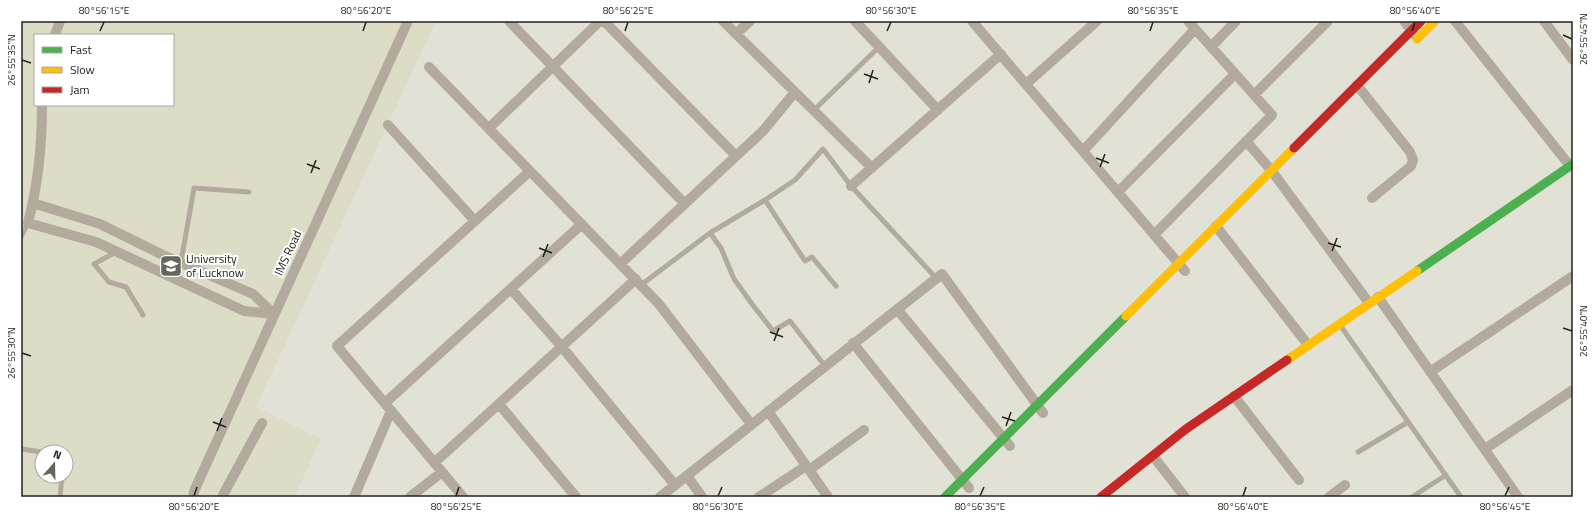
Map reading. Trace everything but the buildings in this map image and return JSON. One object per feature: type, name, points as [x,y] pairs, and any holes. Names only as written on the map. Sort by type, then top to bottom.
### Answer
[{"type":"street","points":[[55,34],[60,21]]},
{"type":"street","name":"IMS Road","points":[[193,497],[194,489],[408,21]]},
{"type":"street","points":[[510,21],[685,204]]},
{"type":"street","points":[[489,128],[600,21]]},
{"type":"street","points":[[604,21],[736,156]]},
{"type":"street","points":[[723,21],[872,168]]},
{"type":"street","points":[[736,34],[750,21]]},
{"type":"street","points":[[855,21],[938,110]]},
{"type":"street","points":[[972,21],[1184,269]]},
{"type":"street","points":[[1154,235],[1272,115],[1188,21]]},
{"type":"street","points":[[1211,47],[1236,21]]},
{"type":"street","points":[[1254,95],[1328,21]]},
{"type":"street","points":[[1404,21],[1414,37]]},
{"type":"street","points":[[1414,37],[1421,21]]},
{"type":"street","points":[[945,497],[967,486],[1362,91],[1414,37],[1435,21]]},
{"type":"street","points":[[1101,497],[1186,429],[1571,165],[1455,21]]},
{"type":"street","points":[[1544,21],[1573,60]]},
{"type":"street","points":[[1026,84],[1090,23]]},
{"type":"street","points":[[1083,152],[1195,30]]},
{"type":"street","points":[[851,186],[1001,54]]},
{"type":"street","points":[[429,67],[659,304],[751,424]]},
{"type":"street","points":[[1118,192],[1235,74]]},
{"type":"street","points":[[1362,91],[1410,152],[1413,160],[1411,166],[1372,198]]},
{"type":"street","points":[[620,264],[763,131],[796,92]]},
{"type":"street","points":[[42,106],[42,130],[33,203],[28,222],[96,242],[244,311],[274,314]]},
{"type":"street","points":[[388,124],[475,221]]},
{"type":"street","points":[[1246,141],[1276,177],[1369,303]]},
{"type":"street","points":[[463,497],[337,346],[530,171]]},
{"type":"street","points":[[33,203],[100,224],[253,294],[274,314]]},
{"type":"street","points":[[354,497],[388,407],[511,289],[582,224]]},
{"type":"street","points":[[1221,231],[1308,345]]},
{"type":"street","points":[[660,497],[942,274],[1041,411]]},
{"type":"street","points":[[1430,372],[1573,276]]},
{"type":"street","points":[[434,463],[562,347],[638,282]]},
{"type":"street","points":[[511,289],[562,347],[675,485]]},
{"type":"street","points":[[1378,297],[1518,497]]},
{"type":"street","points":[[897,309],[1008,444]]},
{"type":"street","points":[[854,343],[967,486]]},
{"type":"street","points":[[1485,449],[1573,390]]},
{"type":"street","points":[[1234,396],[1299,480]]},
{"type":"street","points":[[499,404],[576,497]]},
{"type":"street","points":[[768,411],[828,497]]},
{"type":"street","points":[[224,497],[223,494],[262,423]]},
{"type":"street","points":[[759,497],[808,468],[864,430]]},
{"type":"street","points":[[1153,456],[1185,497]]},
{"type":"street","points":[[410,497],[442,472]]},
{"type":"street","points":[[687,476],[702,497]]},
{"type":"street","points":[[1329,497],[1345,485]]},
{"type":"lane","points":[[814,110],[880,47]]},
{"type":"lane","points":[[638,282],[710,233],[795,180],[823,149],[851,186],[936,278]]},
{"type":"lane","points":[[181,262],[194,188],[249,192]]},
{"type":"lane","points":[[765,200],[805,261],[812,257],[836,286]]},
{"type":"lane","points":[[21,237],[28,222]]},
{"type":"lane","points":[[710,233],[721,248],[734,279],[774,331],[790,321],[825,366]]},
{"type":"lane","points":[[116,252],[94,264],[109,282],[126,287],[143,315]]},
{"type":"lane","points":[[1339,324],[1461,497]]},
{"type":"lane","points":[[1358,452],[1408,422]]},
{"type":"lane","points":[[21,449],[34,451]]},
{"type":"lane","points":[[1412,497],[1446,475]]},
{"type":"lane","points":[[60,497],[61,484]]},
{"type":"shaded area","name":"University of Lucknow","points":[[21,21],[436,21],[256,407],[321,439],[294,497],[21,497]]},
{"type":"traffic: fast","points":[[1417,271],[1573,164]]},
{"type":"traffic: fast","points":[[945,497],[1126,316]]},
{"type":"traffic: slow","points":[[1417,39],[1435,21]]},
{"type":"traffic: slow","points":[[1126,316],[1294,148]]},
{"type":"traffic: slow","points":[[1287,360],[1417,271]]},
{"type":"traffic: jam","points":[[1294,148],[1421,21]]},
{"type":"traffic: jam","points":[[1101,497],[1186,429],[1287,360]]},
{"type":"place","name":"University of Lucknow","points":[[171,266]]}]
